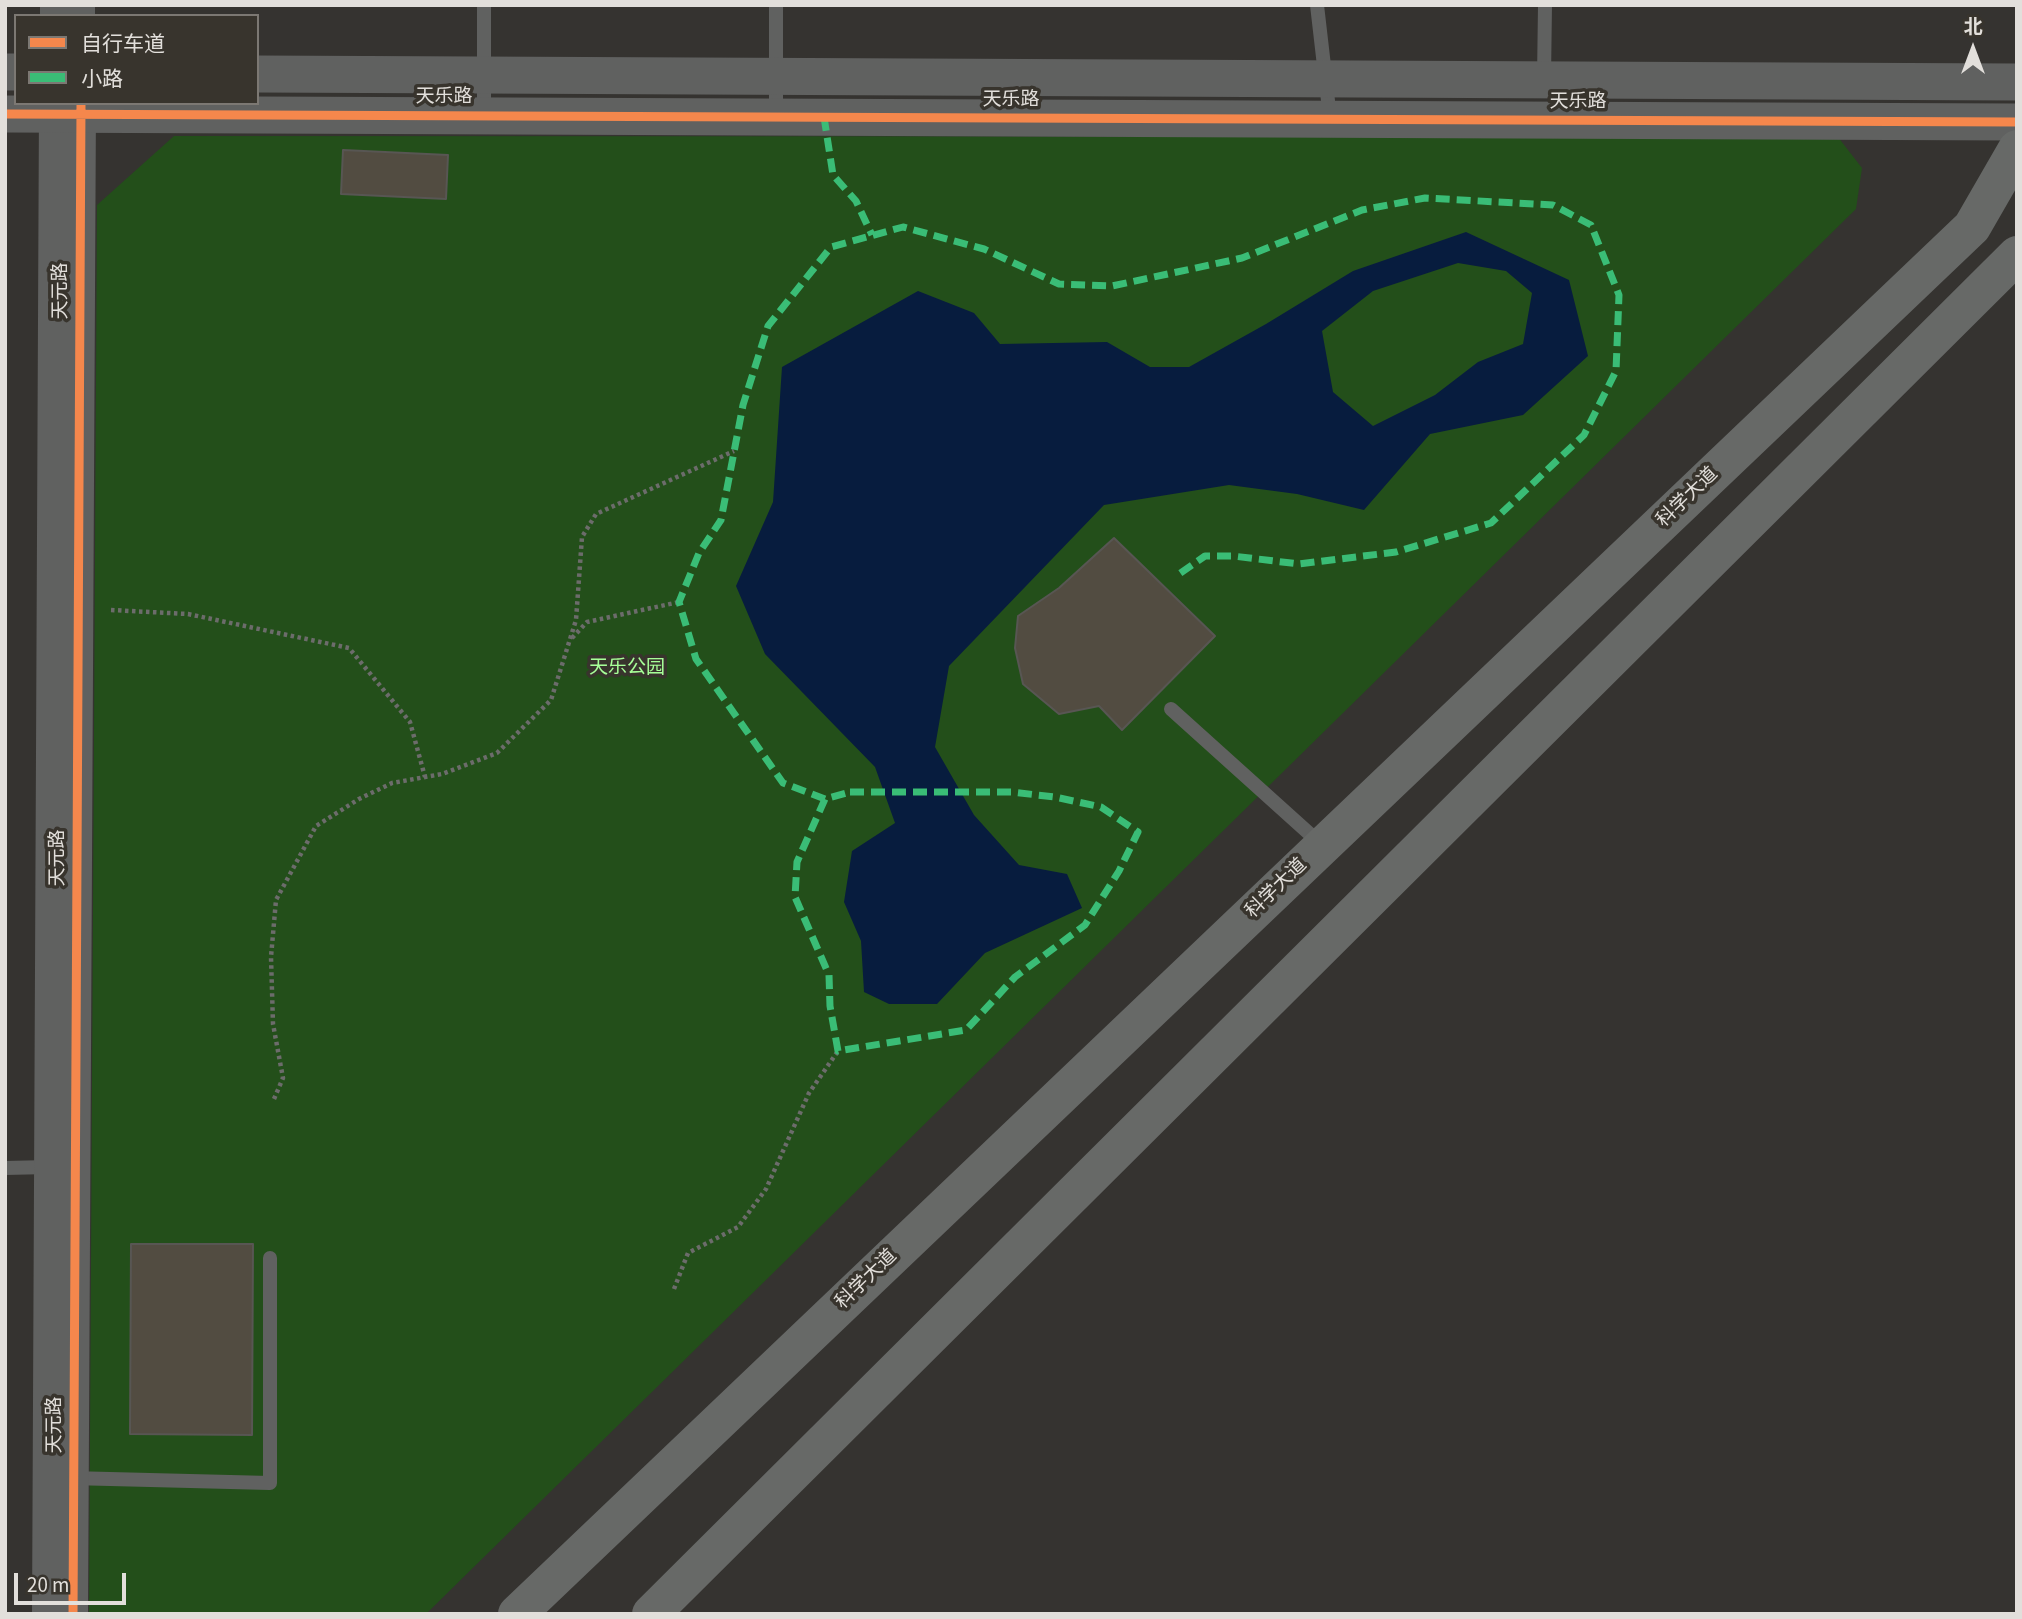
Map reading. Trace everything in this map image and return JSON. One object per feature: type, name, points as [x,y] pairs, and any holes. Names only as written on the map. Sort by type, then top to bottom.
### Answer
[{"type":"main road","name":"科学大道","points":[[517,1614],[1972,227],[2017,149]]},
{"type":"main road","points":[[651,1614],[2017,255]]},
{"type":"street","name":"天乐路","points":[[259,74],[2017,82]]},
{"type":"street","name":"天乐路","points":[[5,114],[67,109],[484,116],[2017,122]]},
{"type":"street","name":"天元路","points":[[47,1614],[60,1478],[78,609],[67,109]]},
{"type":"street","name":"天元路","points":[[67,109],[49,1167],[60,1478],[73,1614]]},
{"type":"lane","points":[[484,5],[484,116]]},
{"type":"lane","points":[[776,5],[776,117]]},
{"type":"lane","points":[[1317,5],[1330,119]]},
{"type":"lane","points":[[1544,80],[1545,5]]},
{"type":"lane","points":[[1171,709],[1323,846]]},
{"type":"lane","points":[[5,1168],[49,1167]]},
{"type":"lane","points":[[60,1478],[270,1483],[270,1258]]},
{"type":"path","points":[[274,1099],[283,1078],[272,1024],[271,957],[276,900],[316,826],[359,799],[392,783],[442,774],[497,753],[551,700],[576,620],[582,537],[596,514],[734,451]]},
{"type":"path","points":[[569,642],[587,622],[679,602]]},
{"type":"path","points":[[78,609],[188,614],[349,648],[410,722],[425,777]]},
{"type":"path","points":[[674,1289],[688,1253],[738,1227],[766,1189],[809,1093],[838,1051]]},
{"type":"green space","name":"天乐公园","points":[[174,136],[1838,137],[1862,168],[1856,209],[426,1614],[89,1614],[97,205]]},
{"type":"water","points":[[1466,232],[1569,280],[1588,356],[1523,415],[1430,434],[1364,510],[1297,494],[1229,485],[1104,505],[949,666],[935,747],[974,815],[1019,865],[1067,874],[1082,908],[985,953],[937,1004],[889,1004],[864,992],[861,941],[844,902],[852,851],[895,823],[875,767],[765,654],[736,586],[773,502],[782,367],[918,291],[974,313],[1000,344],[1107,342],[1150,367],[1189,367],[1353,271]],"holes":[[[1458,263],[1506,271],[1532,293],[1523,344],[1478,362],[1435,395],[1373,426],[1333,392],[1322,331],[1373,291]]]},
{"type":"building","points":[[343,150],[448,155],[446,199],[341,194]]},
{"type":"building","points":[[1114,538],[1215,636],[1122,730],[1099,706],[1059,714],[1023,684],[1015,648],[1018,616],[1059,588]]},
{"type":"building","points":[[131,1244],[253,1244],[252,1435],[130,1434]]},
{"type":"marked path","points":[[824,117],[833,175],[856,201],[872,235]]},
{"type":"marked path","points":[[825,799],[783,783],[696,659],[679,602],[699,553],[721,520],[743,405],[768,326],[831,247],[903,227],[984,249],[1059,284],[1112,286],[1242,258],[1362,210],[1425,198],[1553,205],[1591,225],[1619,295],[1616,371],[1584,435],[1491,523],[1396,552],[1299,564],[1233,556],[1205,556],[1179,574]]},
{"type":"marked path","points":[[850,792],[1011,792],[1055,797],[1101,807],[1138,832],[1119,871],[1085,925],[1015,977],[966,1030],[838,1051],[830,1006],[829,975],[795,897],[797,862],[825,799],[850,792]]},
{"type":"cycle path","points":[[73,1614],[81,105]]},
{"type":"cycle path","points":[[5,114],[2017,122]]}]
